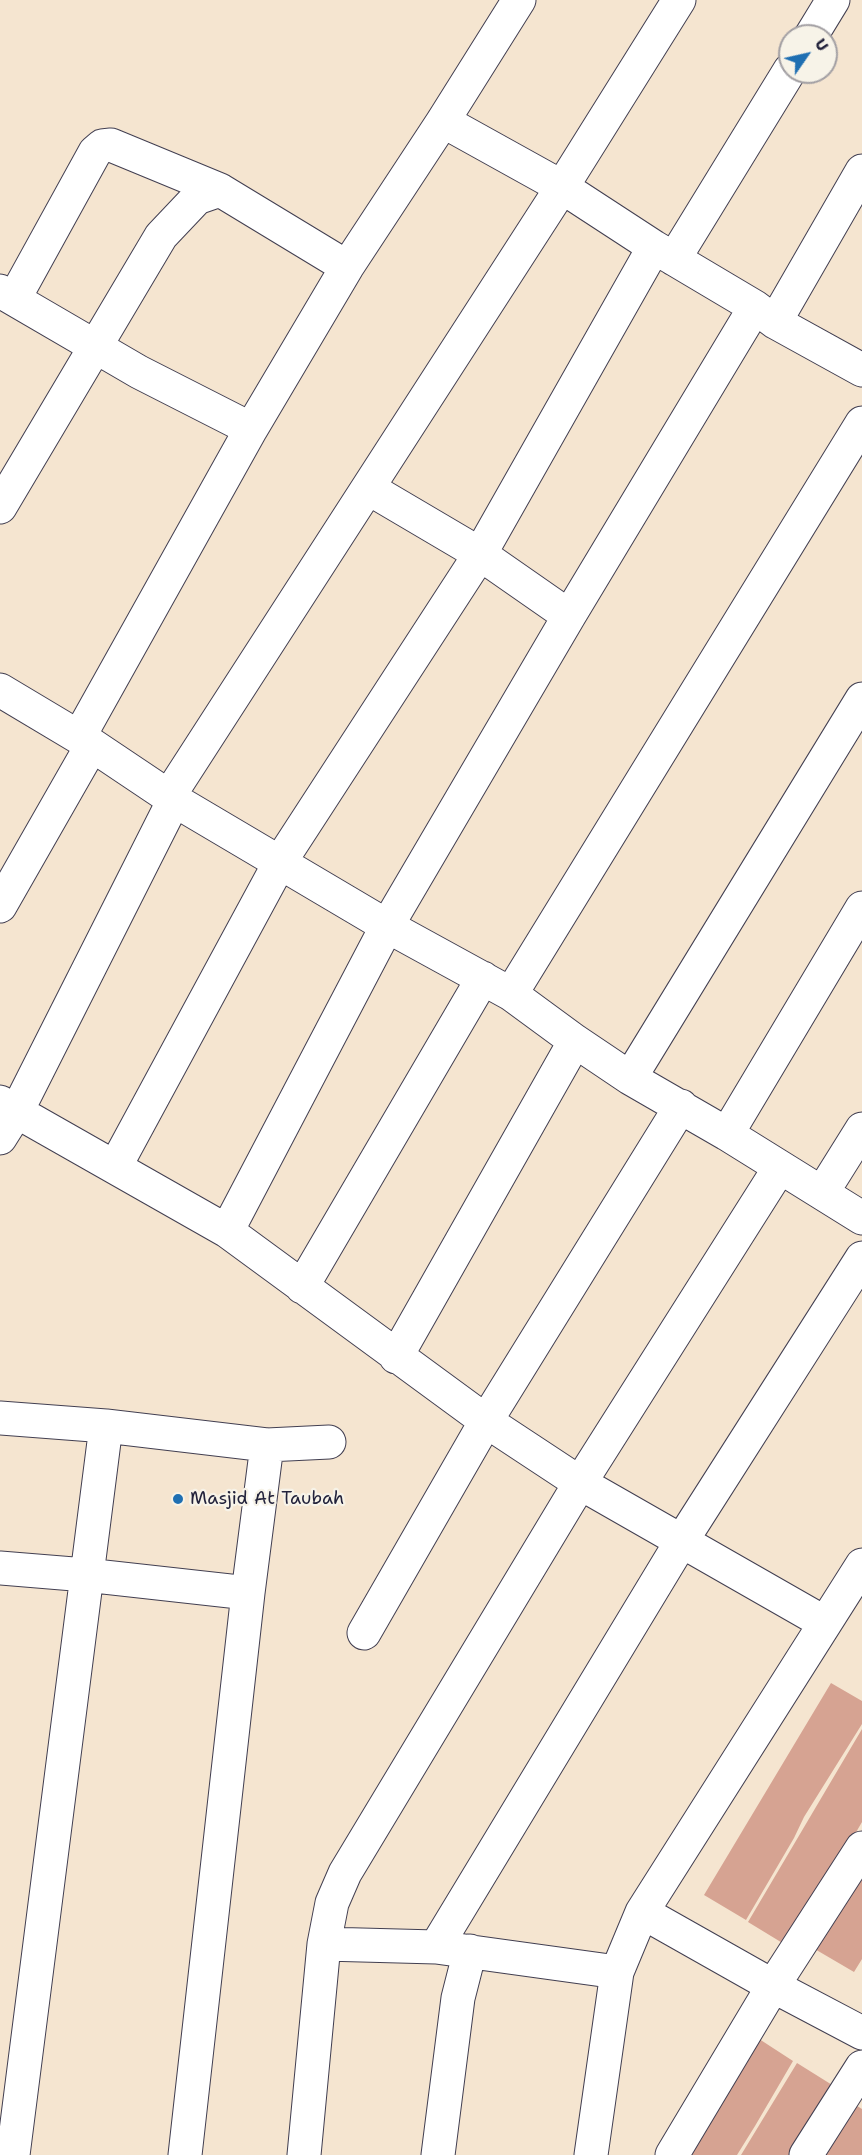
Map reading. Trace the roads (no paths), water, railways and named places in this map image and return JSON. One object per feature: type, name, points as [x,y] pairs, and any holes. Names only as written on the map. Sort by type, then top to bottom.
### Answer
[{"type":"street","points":[[0,906],[251,429],[347,267],[519,0]]},
{"type":"street","points":[[679,0],[172,798],[6,1117],[115,1167],[227,1231],[396,1357],[580,1484],[825,1623]]},
{"type":"street","points":[[818,24],[833,0]]},
{"type":"street","points":[[115,1167],[279,862],[480,554],[664,253],[780,84]]},
{"type":"street","points":[[443,121],[562,187],[664,253],[862,370]]},
{"type":"street","points":[[251,429],[139,372],[7,295],[95,152],[102,146],[111,145],[220,190],[347,267]]},
{"type":"street","points":[[227,1231],[387,926],[569,616],[765,314],[862,171]]},
{"type":"street","points":[[0,507],[161,236],[197,198],[220,190]]},
{"type":"street","points":[[511,994],[862,423]]},
{"type":"street","points":[[368,488],[480,554],[569,616]]},
{"type":"street","points":[[0,690],[279,862],[387,926],[511,994],[630,1078],[728,1134],[862,1218]]},
{"type":"street","points":[[630,1078],[862,699]]},
{"type":"street","points":[[728,1134],[862,908]]},
{"type":"street","points":[[302,1287],[483,978]]},
{"type":"street","points":[[396,1357],[575,1041]]},
{"type":"street","points":[[364,1633],[486,1421],[681,1106]]},
{"type":"street","points":[[822,1193],[862,1129]]},
{"type":"street","points":[[304,2155],[324,1944],[332,1903],[345,1873],[580,1484],[780,1167]]},
{"type":"street","points":[[436,1947],[681,1542],[862,1258]]},
{"type":"street","points":[[0,1418],[106,1426],[267,1444],[329,1442]]},
{"type":"street","points":[[13,2155],[106,1426]]},
{"type":"street","points":[[185,2155],[248,1593],[267,1444]]},
{"type":"street","points":[[591,2155],[617,1972],[642,1912],[862,1565]]},
{"type":"street","points":[[0,1568],[248,1593]]},
{"type":"street","points":[[672,2155],[773,1986],[862,1848]]},
{"type":"street","points":[[642,1912],[773,1986],[862,2032]]},
{"type":"street","points":[[324,1944],[436,1947],[617,1972]]},
{"type":"street","points":[[438,2155],[458,1998],[470,1951]]},
{"type":"street","points":[[806,2155],[862,2067]]},
{"type":"place","name":"Masjid At Taubah","points":[[178,1499]]}]
